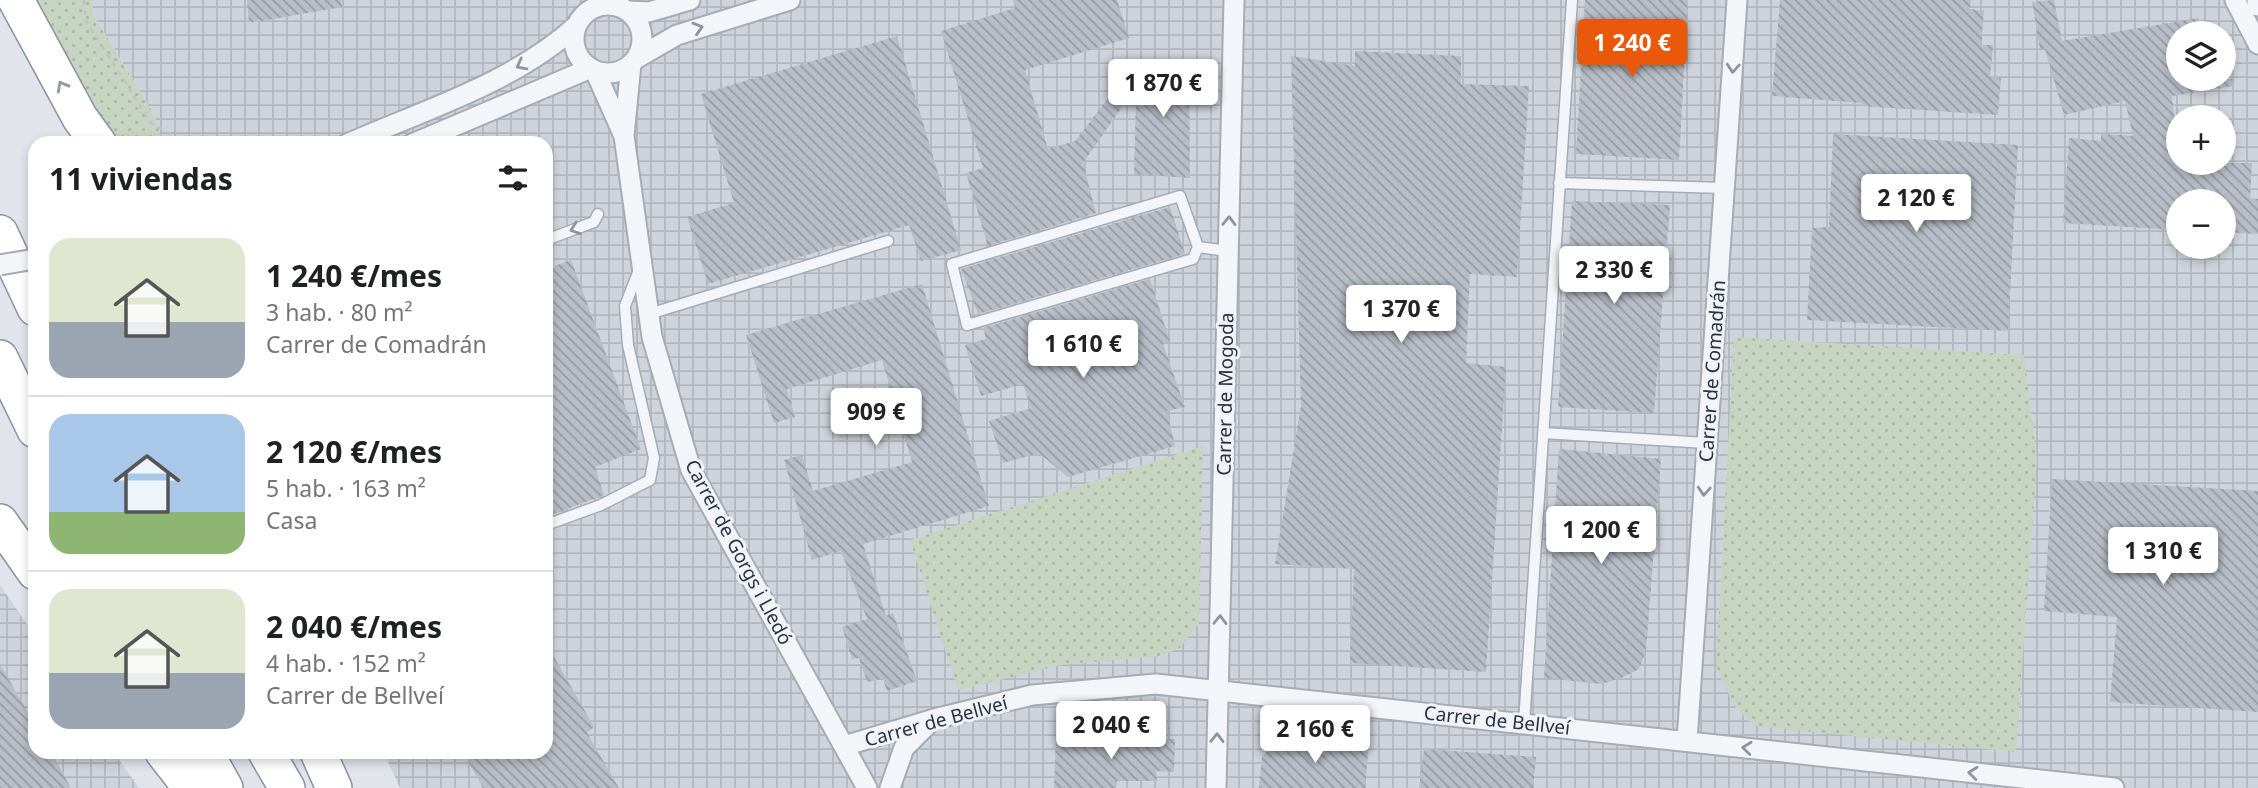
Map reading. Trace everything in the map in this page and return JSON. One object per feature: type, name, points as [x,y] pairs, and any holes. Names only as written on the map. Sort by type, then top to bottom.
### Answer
[{"type":"highway","points":[[16,0],[80,118],[93,136]]},
{"type":"highway","points":[[0,233],[28,293]]},
{"type":"highway","points":[[0,358],[28,416]]},
{"type":"highway","points":[[0,522],[28,562]]},
{"type":"highway","points":[[168,759],[191,788]]},
{"type":"highway","points":[[209,759],[225,788]]},
{"type":"highway","points":[[270,759],[287,788]]},
{"type":"highway","points":[[321,759],[334,788]]},
{"type":"street","points":[[365,136],[499,77],[538,56],[581,14],[602,5],[649,12],[690,0]]},
{"type":"street","points":[[432,136],[593,70],[616,73],[677,35],[790,0]]},
{"type":"street","name":"Carrer de Mogoda","points":[[1216,788],[1234,0]]},
{"type":"street","name":"Carrer de Comadrán","points":[[1687,741],[1737,0]]},
{"type":"street","points":[[2235,0],[2258,44]]},
{"type":"street","points":[[2256,0],[2258,6]]},
{"type":"street","points":[[624,7],[642,32],[634,61]]},
{"type":"street","points":[[581,14],[574,38],[576,52],[593,70]]},
{"type":"street","name":"Carrer de Gorgs i Lledó","points":[[634,61],[624,136],[652,337],[691,470],[867,788]]},
{"type":"street","name":"Carrer de Gorgs i Lledó","points":[[593,70],[624,136]]},
{"type":"street","points":[[0,265],[28,259]]},
{"type":"street","name":"Carrer de Bellveí","points":[[844,746],[934,719],[1032,695],[1156,684],[2114,788]]},
{"type":"street","points":[[890,788],[904,748],[934,719]]},
{"type":"lane","points":[[1524,723],[1572,0]]},
{"type":"lane","points":[[1559,183],[1724,188]]},
{"type":"lane","points":[[1180,195],[1198,247],[1193,258],[967,325],[952,264],[1180,195]]},
{"type":"lane","points":[[553,237],[594,222],[598,214]]},
{"type":"lane","points":[[649,314],[888,241]]},
{"type":"lane","points":[[1198,247],[1228,251]]},
{"type":"lane","points":[[553,522],[601,505],[649,480],[654,458],[628,345],[625,306],[642,263]]},
{"type":"lane","points":[[1543,433],[1707,443]]},
{"type":"path","points":[[84,0],[86,21],[151,123],[174,136]]},
{"type":"shaded area","points":[[92,0],[2258,0],[2258,788],[400,788],[387,759],[553,759],[553,136],[161,136],[153,113],[93,14]]},
{"type":"shaded area","points":[[0,585],[28,626],[28,759],[118,759],[139,788],[0,788]]},
{"type":"green space","points":[[37,0],[92,0],[93,14],[153,113],[161,136],[112,136],[63,52]]},
{"type":"green space","points":[[1734,337],[2024,355],[2037,459],[2016,752],[1754,726],[1735,707],[1716,668]]},
{"type":"green space","points":[[1203,446],[1199,623],[1180,648],[1161,656],[1061,665],[958,690],[910,540]]},
{"type":"building","points":[[247,0],[341,0],[342,7],[249,23]]},
{"type":"building","points":[[1013,0],[1117,0],[1129,38],[1025,70],[1048,149],[1075,141],[1113,92],[1125,103],[1083,163],[1096,213],[988,246],[966,173],[983,168],[941,31],[1015,8]]},
{"type":"building","points":[[1585,0],[1688,0],[1679,160],[1576,154]]},
{"type":"building","points":[[1780,0],[1971,0],[1970,9],[1984,11],[1981,45],[1993,45],[1990,77],[2001,78],[1998,115],[1861,106],[1862,103],[1772,96]]},
{"type":"building","points":[[2054,0],[2062,41],[2166,23],[2166,91],[2202,91],[2172,96],[2173,105],[2166,105],[2166,175],[2236,175],[2236,163],[2252,163],[2250,198],[2258,199],[2258,234],[2236,233],[2236,189],[2166,189],[2166,229],[2063,223],[2069,138],[2101,141],[2101,134],[2133,136],[2125,101],[2064,115],[2045,49],[2040,49],[2032,2]]},
{"type":"building","points":[[897,36],[961,250],[921,261],[909,225],[708,284],[687,217],[734,203],[701,94]]},
{"type":"building","points":[[1355,51],[1461,56],[1461,84],[1529,86],[1517,277],[1470,274],[1466,363],[1506,367],[1486,672],[1350,663],[1354,569],[1275,564],[1301,406],[1291,56],[1355,66]]},
{"type":"building","points":[[1137,59],[1189,61],[1190,178],[1134,174]]},
{"type":"building","points":[[1833,134],[2018,145],[2008,331],[1807,320],[1812,228],[1829,227]]},
{"type":"building","points":[[1572,201],[1670,205],[1654,413],[1558,407]]},
{"type":"building","points":[[1170,207],[1185,254],[978,314],[961,269]]},
{"type":"building","points":[[571,260],[641,449],[595,467],[604,495],[553,514],[553,266]]},
{"type":"building","points":[[1150,279],[1170,342],[1163,344],[1185,407],[1167,411],[1175,446],[1068,477],[1039,453],[1003,463],[989,421],[1031,408],[1023,384],[981,396],[965,345],[986,339],[983,328]]},
{"type":"building","points":[[922,284],[989,506],[863,544],[886,616],[893,613],[917,681],[887,691],[883,679],[867,682],[859,658],[852,659],[842,627],[867,619],[841,551],[812,560],[784,460],[802,455],[813,491],[912,462],[882,360],[787,389],[795,417],[774,423],[746,335]]},
{"type":"building","points":[[1559,449],[1661,459],[1646,651],[1639,669],[1602,684],[1544,678]]},
{"type":"building","points":[[2052,479],[2258,491],[2258,712],[2110,702],[2117,617],[2044,611]]},
{"type":"building","points":[[553,655],[594,727],[587,733],[619,788],[483,788],[467,759],[553,759]]},
{"type":"building","points":[[0,664],[28,713],[28,759],[55,759],[71,788],[0,788]]},
{"type":"building","points":[[1056,738],[1175,739],[1174,772],[1156,771],[1157,781],[1117,781],[1116,788],[1054,788]]},
{"type":"building","points":[[1284,738],[1369,743],[1365,788],[1259,788],[1262,756]]},
{"type":"building","points":[[1424,749],[1536,757],[1533,788],[1419,788]]}]
